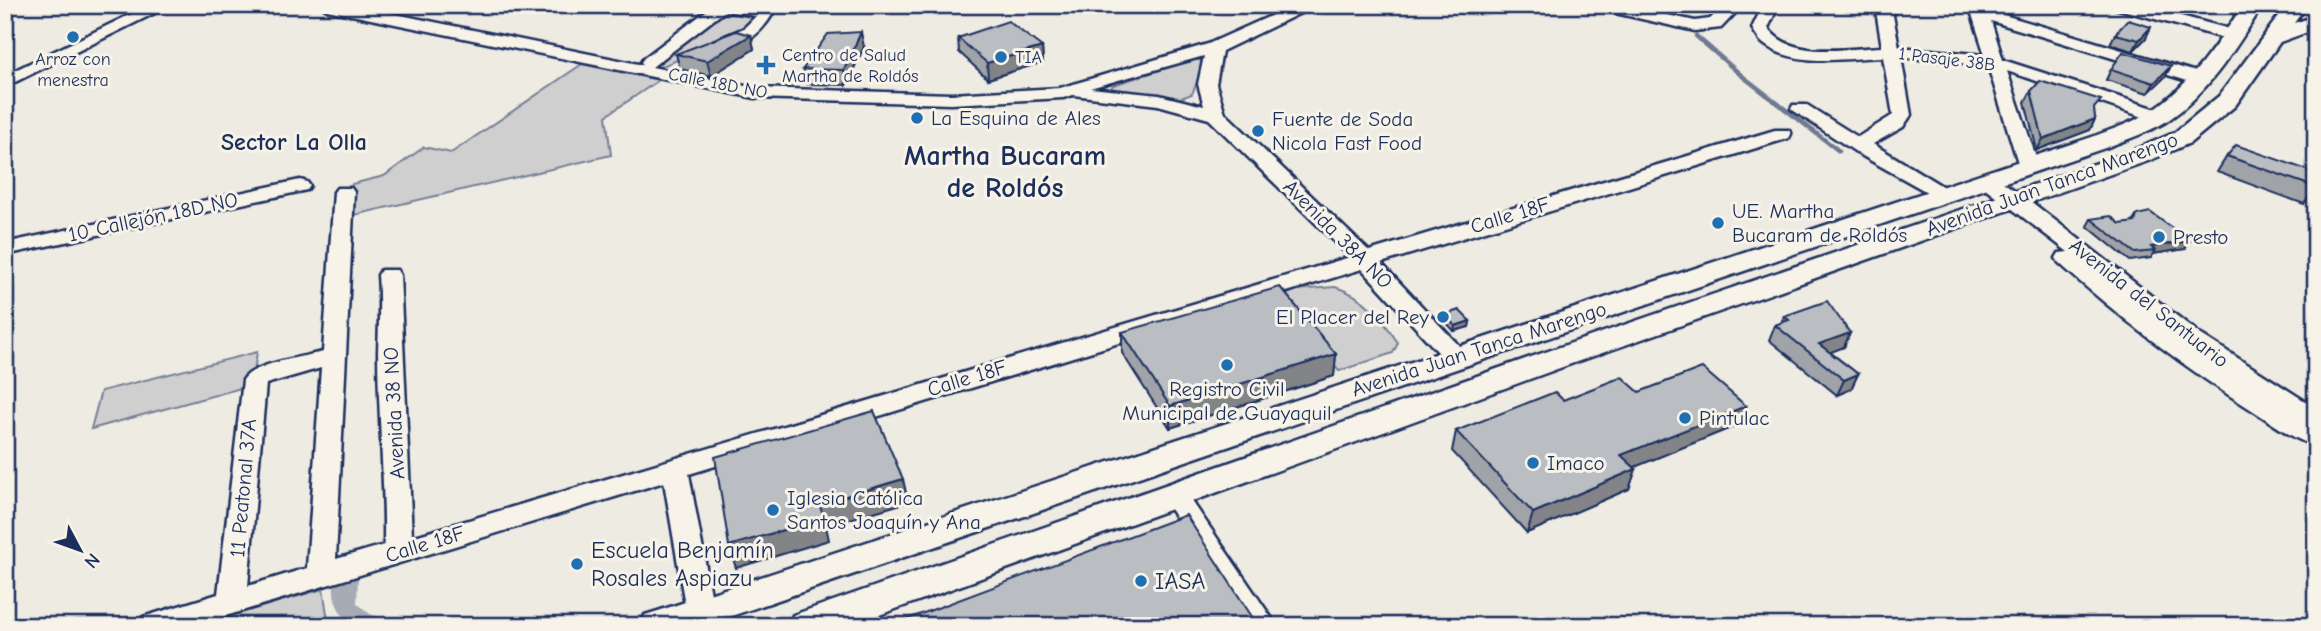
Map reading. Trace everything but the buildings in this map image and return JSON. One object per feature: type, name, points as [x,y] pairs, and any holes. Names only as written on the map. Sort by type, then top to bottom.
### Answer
[{"type":"main road","name":"Avenida Juan Tanca Marengo","points":[[658,626],[1943,195],[2000,195],[2029,166],[2100,142],[2159,116],[2200,79],[2253,5]]},
{"type":"main road","name":"Avenida Juan Tanca Marengo","points":[[806,626],[2000,195],[2140,156],[2182,138],[2227,101],[2297,5]]},
{"type":"main road","points":[[2273,38],[2316,22]]},
{"type":"main road","points":[[1229,475],[1269,449],[1457,378],[1463,372],[1456,357]]},
{"type":"street","points":[[5,82],[163,5]]},
{"type":"street","name":"Calle 18D NO","points":[[327,5],[652,67],[755,93],[951,99],[1063,93],[1085,84],[1214,48],[1309,5]]},
{"type":"street","points":[[1608,7],[1705,26],[1722,20],[1735,5]]},
{"type":"street","name":"1 Pasaje 38B","points":[[1771,5],[1760,28],[1772,42],[1788,49],[1812,54],[1893,52],[1994,62],[2159,116]]},
{"type":"street","points":[[1866,150],[1866,139],[1896,122],[1902,115],[1883,5]]},
{"type":"street","points":[[2122,5],[2231,36]]},
{"type":"street","points":[[652,67],[719,6],[767,9],[754,31],[705,51]]},
{"type":"street","points":[[1979,9],[2029,166]]},
{"type":"street","points":[[1979,9],[2200,79]]},
{"type":"street","points":[[1214,48],[1207,84],[1216,115]]},
{"type":"street","points":[[652,67],[680,61]]},
{"type":"street","name":"Avenida 38A NO","points":[[1063,93],[1128,95],[1170,102],[1216,115],[1365,259],[1456,357]]},
{"type":"street","points":[[1800,109],[1943,195]]},
{"type":"street","name":"Calle 18F","points":[[153,626],[1782,134]]},
{"type":"street","name":"10 Callejón 18D NO","points":[[5,249],[300,186]]},
{"type":"street","points":[[321,575],[344,192]]},
{"type":"street","name":"Avenida del Santuario","points":[[2000,195],[2228,365],[2316,419]]},
{"type":"street","name":"Avenida del Santuario","points":[[2000,195],[2100,289],[2206,369],[2257,403],[2316,437]]},
{"type":"street","name":"Avenida 38 NO","points":[[389,275],[390,351],[398,482],[398,552]]},
{"type":"street","name":"11 Peatonal 37A","points":[[232,602],[252,393],[259,376],[335,358]]},
{"type":"street","points":[[675,470],[700,611]]},
{"type":"street","points":[[1174,495],[1262,626]]},
{"type":"shaded area","points":[[723,8],[751,14],[754,20],[749,31],[660,67],[648,64]]},
{"type":"shaded area","points":[[1195,59],[1206,62],[1192,94],[1181,98],[1110,90],[1113,85]]},
{"type":"shaded area","points":[[582,64],[659,80],[606,116],[611,155],[350,216],[352,184],[384,176],[424,147],[451,153]]},
{"type":"shaded area","points":[[1335,287],[1364,302],[1379,317],[1398,343],[1393,353],[1339,371],[1282,297],[1296,290]]},
{"type":"shaded area","points":[[257,352],[252,385],[91,429],[101,391]]},
{"type":"shaded area","points":[[323,589],[329,626],[195,626]]},
{"type":"waterway","points":[[1696,36],[1741,75],[1839,151]]},
{"type":"waterway","points":[[347,576],[346,606],[362,621],[376,626]]},
{"type":"place","name":"Arroz con menestra","points":[[73,37]]},
{"type":"place","name":"TIA","points":[[1001,57]]},
{"type":"place","name":"Centro de Salud Martha de Roldós","points":[[766,65]]},
{"type":"place","name":"La Esquina de Ales","points":[[917,118]]},
{"type":"place","name":"Fuente de Soda Nicola Fast Food","points":[[1258,131]]},
{"type":"place","name":"UE. Martha Bucaram de Roldós","points":[[1718,223]]},
{"type":"place","name":"Presto","points":[[2159,237]]},
{"type":"place","name":"El Placer del Rey","points":[[1443,317]]},
{"type":"place","name":"Registro Civil Municipal de Guayaquil","points":[[1227,365]]},
{"type":"place","name":"Pintulac","points":[[1685,418]]},
{"type":"place","name":"Imaco","points":[[1533,463]]},
{"type":"place","name":"Iglesia Católica Santos Joaquín y Ana","points":[[773,510]]},
{"type":"place","name":"Escuela Benjamín Rosales Aspiazu","points":[[577,564]]},
{"type":"place","name":"IASA","points":[[1141,581]]},
{"type":"district","name":"Sector La Olla","points":[[294,142]]},
{"type":"district","name":"Martha Bucaram de Roldós","points":[[1005,171]]}]
